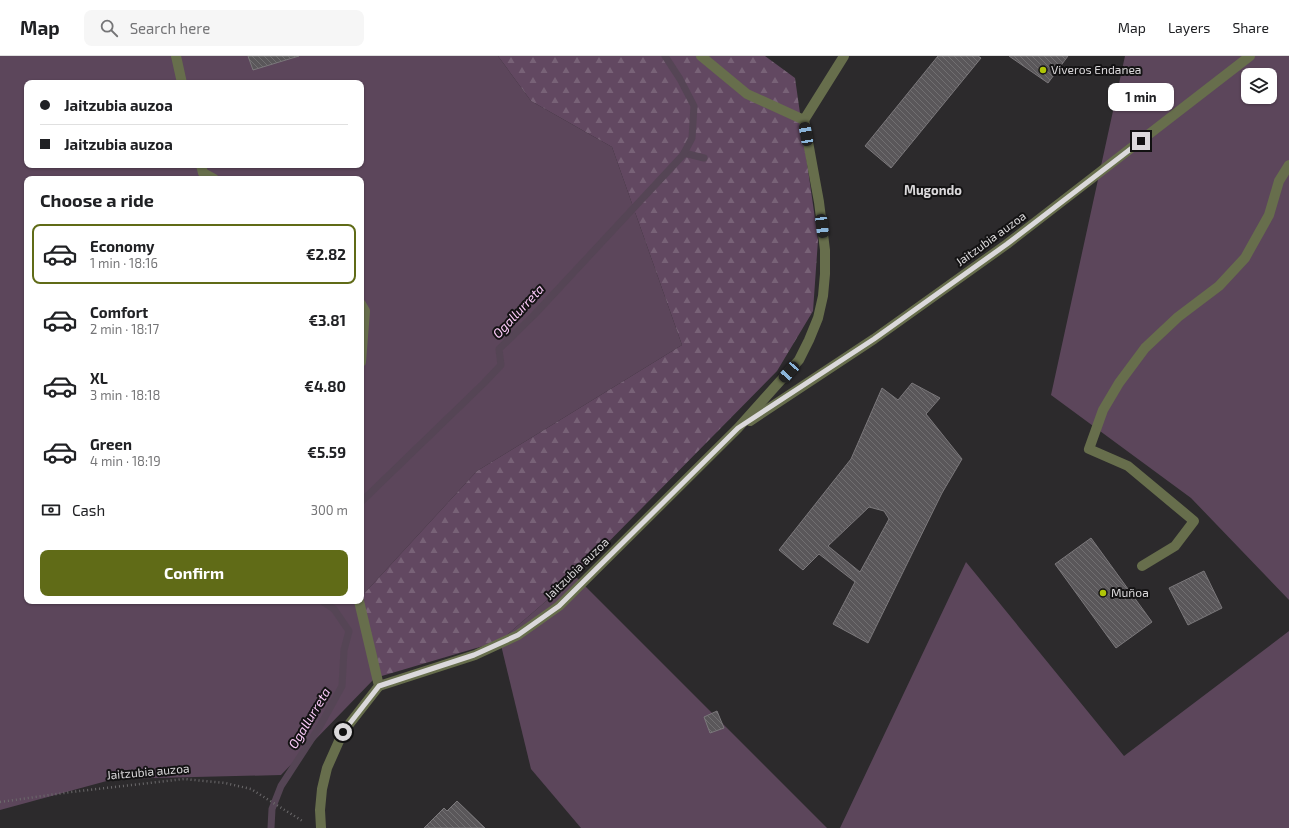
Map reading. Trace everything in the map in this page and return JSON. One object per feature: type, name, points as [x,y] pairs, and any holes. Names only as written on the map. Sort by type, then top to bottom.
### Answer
[{"type":"street","points":[[176,56],[181,80]]},
{"type":"street","points":[[701,56],[747,94],[804,120],[844,56]]},
{"type":"street","name":"Jaitzubia auzoa","points":[[738,428],[874,339],[1007,244],[1250,56]]},
{"type":"street","name":"Jaitzubia auzoa","points":[[379,686],[474,655],[518,635],[553,610],[570,595],[738,428],[799,360],[818,318],[823,296],[825,274],[825,250],[819,202],[804,120]]},
{"type":"street","points":[[1142,566],[1175,546],[1194,521],[1128,466],[1089,449],[1103,410],[1118,384],[1145,348],[1178,317],[1219,286],[1245,258],[1269,215],[1279,181],[1289,165]]},
{"type":"street","points":[[202,168],[203,173],[208,176]]},
{"type":"street","points":[[364,309],[364,324]]},
{"type":"street","points":[[321,828],[320,810],[322,789],[327,768],[343,732],[379,686],[359,604]]},
{"type":"path","name":"Jaitzubia auzoa","points":[[0,802],[184,779],[225,783],[251,789],[308,826]]},
{"type":"shaded area","points":[[0,56],[498,56],[531,101],[612,147],[682,345],[477,471],[364,594],[364,176],[24,176],[24,604],[359,604],[375,678],[281,775],[114,779],[0,810]]},
{"type":"shaded area","points":[[1125,56],[1289,56],[1289,600],[1191,498],[1051,395]]},
{"type":"shaded area","points":[[966,562],[1124,756],[1289,631],[1289,828],[840,828]]},
{"type":"shaded area","points":[[575,576],[827,828],[581,828],[531,769],[500,641]]},
{"type":"green space","points":[[498,56],[765,56],[795,78],[818,240],[813,311],[777,371],[575,576],[500,641],[375,678],[362,604],[364,604],[364,594],[477,471],[682,345],[612,147],[531,101]]},
{"type":"building","points":[[248,56],[299,56],[253,70]]},
{"type":"building","points":[[938,56],[978,56],[981,58],[891,168],[865,146]]},
{"type":"building","name":"Viveros Endanea","points":[[1009,56],[1068,56],[1048,83]]},
{"type":"building","points":[[912,383],[940,398],[926,414],[962,459],[942,493],[868,643],[833,624],[855,582],[819,554],[803,570],[779,550],[851,459],[882,388],[898,400]],"holes":[[[869,507],[884,511],[889,519],[860,572],[828,546]]]},
{"type":"building","name":"Muñoa","points":[[1091,538],[1152,622],[1116,648],[1055,564]]},
{"type":"building","points":[[1204,571],[1222,608],[1188,625],[1169,588]]},
{"type":"building","points":[[717,711],[724,728],[710,733],[704,717]]},
{"type":"building","points":[[457,801],[485,828],[424,828],[444,808],[447,811]]},
{"type":"waterway","name":"Ogallurreta","points":[[364,499],[501,365],[499,349],[534,315],[683,155],[692,138],[694,106],[680,79],[665,56]]},
{"type":"waterway","name":"Ogallurreta","points":[[684,153],[704,158]]},
{"type":"waterway","name":"Ogallurreta","points":[[271,828],[272,809],[281,786],[320,726],[342,686],[344,650],[349,631],[334,609],[326,604]]},
{"type":"place","name":"Viveros Endanea","points":[[1043,70]]},
{"type":"place","name":"Muñoa","points":[[1103,593]]},
{"type":"district","name":"Mugondo","points":[[933,190]]},
{"type":"route","points":[[343,732],[379,686],[474,655],[518,635],[559,606],[738,428],[874,339],[1007,244],[1141,141]]}]
